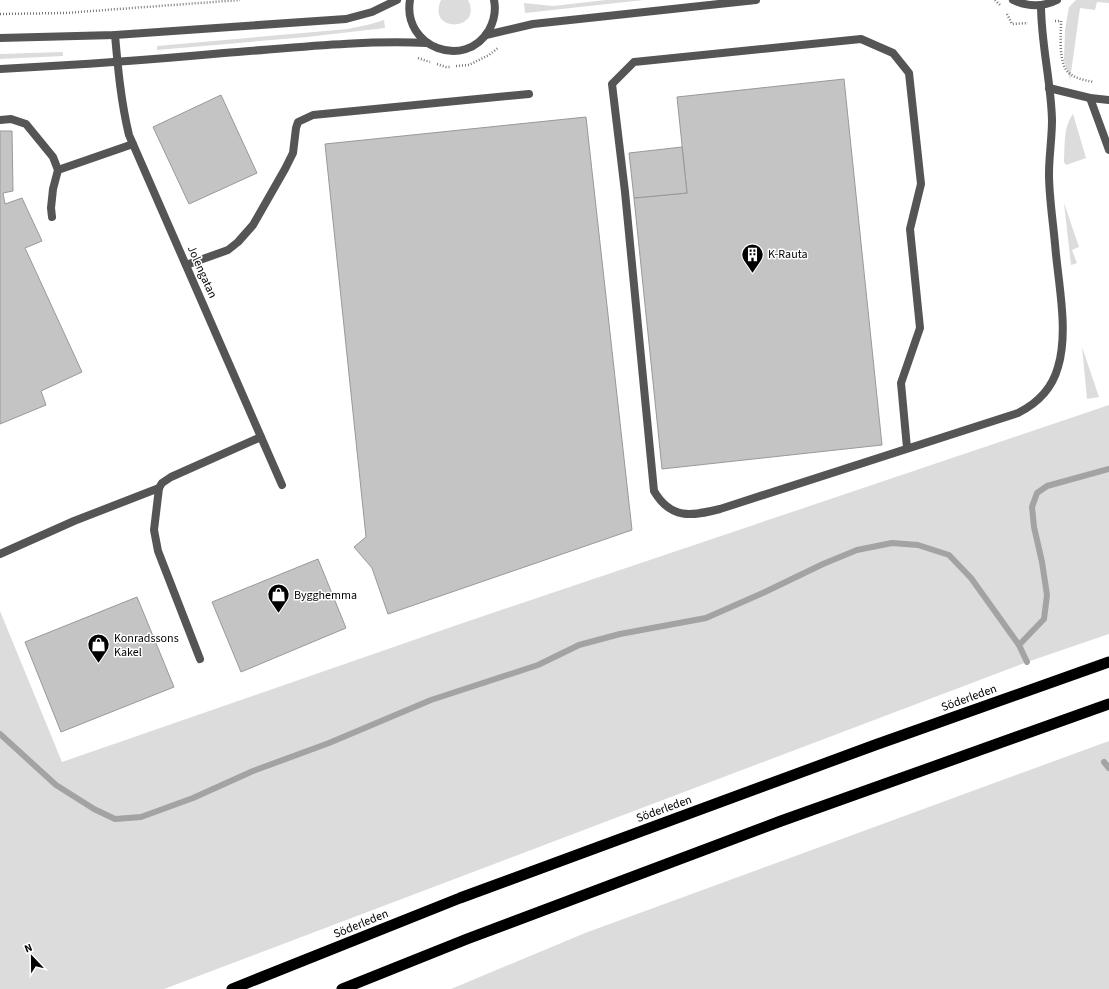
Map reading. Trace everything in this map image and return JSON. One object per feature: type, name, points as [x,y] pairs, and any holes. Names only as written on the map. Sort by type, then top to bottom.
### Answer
[{"type":"highway","name":"Söderleden","points":[[232,989],[460,898],[875,744],[1109,662]]},
{"type":"highway","points":[[342,989],[468,939],[781,821],[1109,704]]},
{"type":"street","points":[[0,38],[115,35],[346,19],[372,12],[397,0]]},
{"type":"street","points":[[410,0],[409,10],[416,32],[427,43],[442,50],[458,51],[474,46],[486,35],[495,13],[494,0]]},
{"type":"street","points":[[486,35],[533,24],[756,0]]},
{"type":"street","points":[[1013,0],[1023,4],[1040,5],[1057,0]]},
{"type":"street","points":[[907,448],[901,384],[920,328],[910,229],[921,184],[909,73],[893,53],[861,39],[634,62],[612,84],[625,192],[654,491],[658,499],[676,512],[685,515],[697,514],[720,509],[1018,413],[1030,407],[1040,399],[1049,388],[1055,377],[1061,357],[1064,330],[1056,264],[1049,174],[1052,120],[1043,46],[1040,5]]},
{"type":"street","name":"Jolengatan","points":[[115,35],[122,108],[132,144],[282,485]]},
{"type":"street","points":[[0,69],[117,62],[348,43],[427,43]]},
{"type":"street","points":[[1049,88],[1090,98],[1109,100]]},
{"type":"street","points":[[186,265],[228,250],[238,242],[253,225],[293,153],[298,122],[305,118],[313,115],[529,94]]},
{"type":"street","points":[[1090,98],[1109,150]]},
{"type":"street","points":[[0,120],[12,119],[26,124],[53,157],[58,170],[53,189],[51,208],[52,217]]},
{"type":"street","points":[[58,170],[132,144]]},
{"type":"street","points":[[0,554],[74,521],[158,488],[162,483],[171,477],[261,437]]},
{"type":"street","points":[[158,488],[154,530],[158,551],[200,659]]},
{"type":"path","points":[[0,14],[64,13],[240,0]]},
{"type":"shaded area","points":[[441,0],[468,0],[471,10],[468,18],[463,23],[455,24],[447,23],[441,19],[439,11]]},
{"type":"shaded area","points":[[606,0],[644,0],[525,13],[524,3],[553,6]]},
{"type":"shaded area","points":[[1076,0],[1109,0],[1109,3],[1097,2],[1095,10],[1080,8],[1070,80],[1064,60],[1065,30],[1069,7]]},
{"type":"shaded area","points":[[384,20],[385,28],[307,37],[157,50],[157,46],[348,29]]},
{"type":"shaded area","points":[[63,52],[63,56],[0,59],[0,54]]},
{"type":"shaded area","points":[[1073,114],[1086,158],[1066,165],[1064,162],[1065,137]]},
{"type":"shaded area","points":[[1064,203],[1079,247],[1072,250],[1077,263],[1071,265]]},
{"type":"shaded area","points":[[1082,347],[1099,397],[1087,399]]},
{"type":"shaded area","points":[[1109,405],[1109,634],[1027,662],[164,989],[0,989],[0,611],[62,762],[457,625]]},
{"type":"shaded area","points":[[1109,741],[1109,989],[451,989],[585,933]]},
{"type":"building","name":"K-Rauta","points":[[844,79],[882,445],[662,469],[634,198],[687,193],[677,97]]},
{"type":"building","points":[[221,95],[257,173],[189,204],[153,127]]},
{"type":"building","points":[[586,117],[632,530],[388,614],[372,568],[354,547],[366,537],[325,144]]},
{"type":"building","points":[[0,131],[12,131],[13,191],[3,193],[5,204],[22,198],[42,241],[25,248],[82,372],[41,391],[46,405],[0,424]]},
{"type":"building","points":[[682,147],[687,193],[634,198],[629,153]]},
{"type":"building","name":"Bygghemma","points":[[318,559],[346,628],[241,672],[212,602]]},
{"type":"building","name":"Konradssons Kakel","points":[[137,597],[174,687],[61,732],[25,642]]},
{"type":"waterway","points":[[1019,645],[1044,619],[1047,595],[1042,562],[1034,527],[1032,507],[1037,493],[1047,486],[1109,469]]},
{"type":"waterway","points":[[0,734],[56,785],[94,809],[115,819],[141,817],[193,798],[253,771],[329,743],[431,700],[538,665],[579,645],[620,634],[706,618],[857,550],[892,543],[918,545],[949,555],[971,578],[1019,645],[1027,662]]},
{"type":"waterway","points":[[1104,762],[1109,768]]},
{"type":"place","name":"K-Rauta","points":[[753,274]]},
{"type":"place","name":"Bygghemma","points":[[279,614]]},
{"type":"place","name":"Konradssons Kakel","points":[[99,664]]}]
